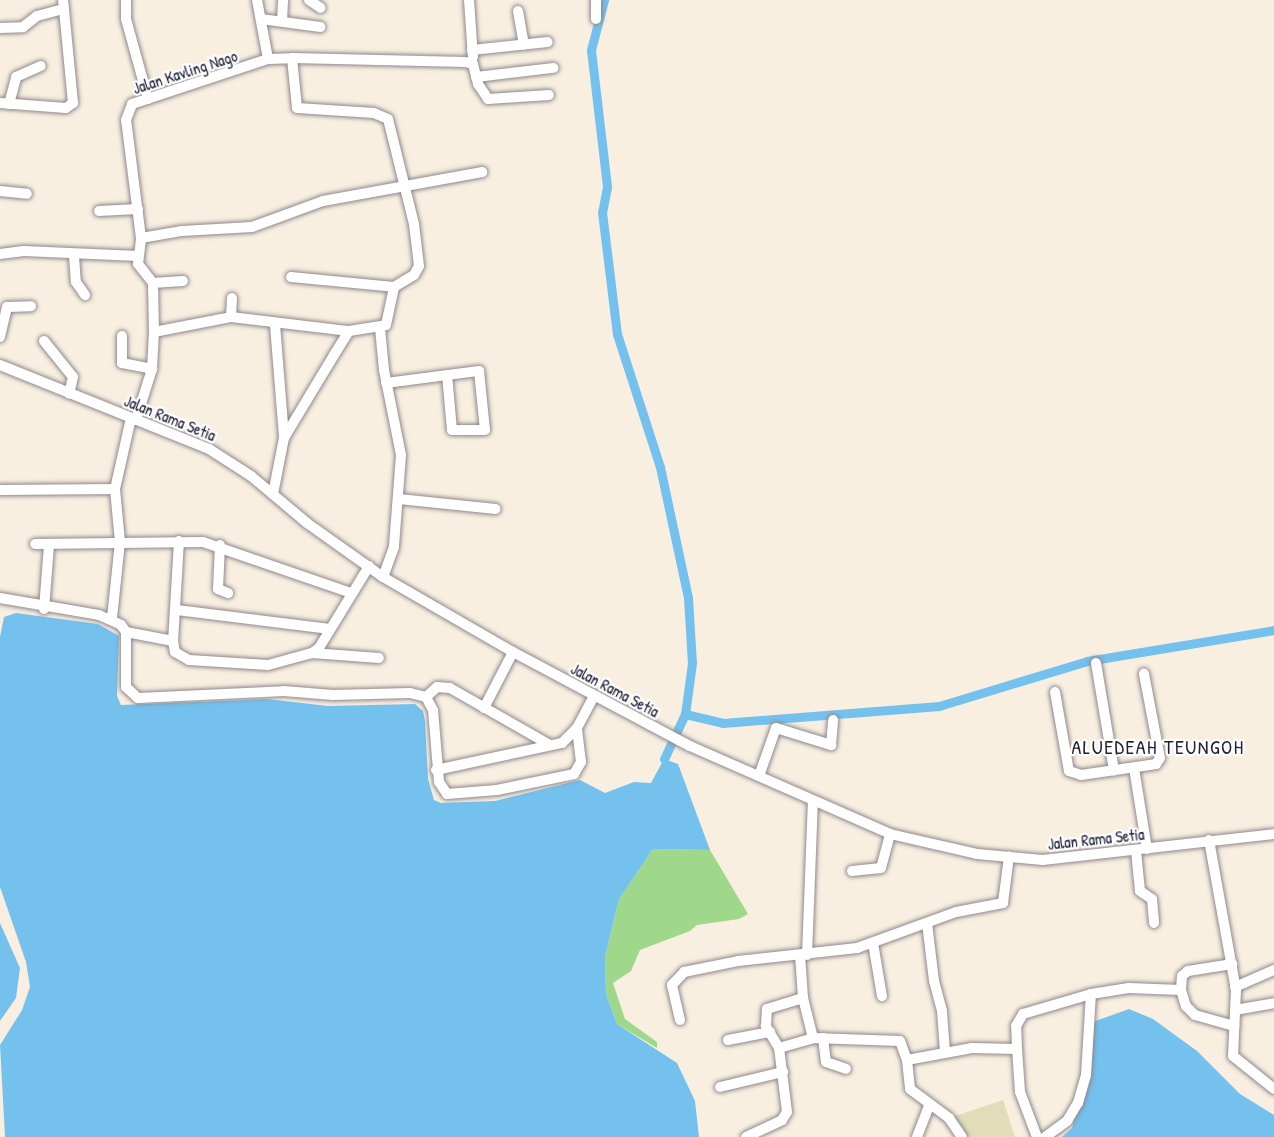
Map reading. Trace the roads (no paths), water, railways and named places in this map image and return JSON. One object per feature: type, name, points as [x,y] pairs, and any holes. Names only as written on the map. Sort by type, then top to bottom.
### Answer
[{"type":"street","points":[[126,0],[126,19],[148,99]]},
{"type":"street","points":[[257,0],[268,59]]},
{"type":"street","points":[[282,21],[284,0]]},
{"type":"street","points":[[309,0],[321,8]]},
{"type":"street","points":[[469,0],[473,64],[485,96],[492,100],[549,95]]},
{"type":"street","points":[[596,0],[596,19]]},
{"type":"street","points":[[0,28],[23,27],[37,16],[64,4],[74,103],[66,108],[4,104],[16,77],[40,66]]},
{"type":"street","points":[[518,11],[524,45]]},
{"type":"street","points":[[261,20],[320,27]]},
{"type":"street","points":[[472,50],[548,42]]},
{"type":"street","points":[[291,277],[394,287],[414,275],[419,266],[405,187],[386,117],[297,108],[292,58]]},
{"type":"street","name":"Jalan Kavling Nago","points":[[138,256],[141,238],[126,115],[132,104],[268,59],[473,64]]},
{"type":"street","points":[[476,77],[553,68]]},
{"type":"street","points":[[141,238],[182,231],[252,227],[323,201],[482,172]]},
{"type":"street","points":[[0,191],[27,194]]},
{"type":"street","points":[[99,212],[138,208]]},
{"type":"street","points":[[0,254],[24,251],[74,256],[138,256],[139,270],[153,283],[152,369],[134,419],[115,489],[120,542],[112,618]]},
{"type":"street","points":[[74,256],[76,282],[85,295]]},
{"type":"street","points":[[153,283],[183,281]]},
{"type":"street","points":[[154,332],[231,317],[349,331],[380,328],[388,321],[394,287]]},
{"type":"street","points":[[231,317],[232,298]]},
{"type":"street","points":[[0,338],[7,307],[31,306]]},
{"type":"street","points":[[273,494],[284,438],[275,324]]},
{"type":"street","points":[[380,328],[386,383],[401,447],[394,547],[383,577]]},
{"type":"street","points":[[284,438],[349,331]]},
{"type":"street","points":[[122,336],[122,363],[152,369]]},
{"type":"street","points":[[44,341],[73,377],[69,394]]},
{"type":"street","name":"Jalan Rama Setia","points":[[0,365],[209,449],[383,577],[513,652],[669,736],[890,834],[977,854],[1043,860],[1274,834]]},
{"type":"street","points":[[386,383],[447,375],[479,371],[485,430],[452,430],[447,375]]},
{"type":"street","points":[[0,490],[115,489]]},
{"type":"street","points":[[399,499],[495,508]]},
{"type":"street","points":[[179,541],[177,610],[173,641],[175,652],[189,660],[268,665],[312,653],[379,658]]},
{"type":"street","points":[[35,544],[179,541],[220,545],[351,593]]},
{"type":"street","points":[[44,609],[49,545]]},
{"type":"street","points":[[220,545],[218,589],[228,593]]},
{"type":"street","points":[[312,653],[330,629],[369,566]]},
{"type":"street","points":[[0,598],[44,609],[112,618],[126,632],[173,641]]},
{"type":"street","points":[[177,610],[330,629]]},
{"type":"street","points":[[126,632],[126,687],[138,698],[284,691],[333,695],[410,693],[426,697],[433,710],[436,770],[441,789],[452,794],[558,779],[574,774],[580,767],[577,728]]},
{"type":"street","points":[[484,708],[513,652]]},
{"type":"street","points":[[1096,663],[1114,771]]},
{"type":"street","points":[[1055,692],[1070,771],[1081,775],[1134,768],[1160,761],[1144,675]]},
{"type":"street","points":[[426,697],[437,687],[447,687],[550,745]]},
{"type":"street","points":[[436,770],[562,743],[577,728],[594,696]]},
{"type":"street","points":[[759,776],[776,729],[831,745],[833,720]]},
{"type":"street","points":[[1134,768],[1141,850],[1140,891],[1152,900],[1154,923]]},
{"type":"street","points":[[813,801],[803,998],[826,1062],[846,1069]]},
{"type":"street","points":[[852,871],[880,869],[890,834]]},
{"type":"street","points":[[1209,840],[1235,987],[1233,1056],[1274,1089]]},
{"type":"street","points":[[680,1020],[672,985],[684,972],[873,943],[956,912],[1004,903],[1009,856]]},
{"type":"street","points":[[927,923],[945,1052]]},
{"type":"street","points":[[873,943],[882,996]]},
{"type":"street","points":[[1232,964],[1188,971],[1182,976],[1181,990],[1186,1006],[1195,1016],[1234,1026]]},
{"type":"street","points":[[1235,987],[1274,970]]},
{"type":"street","points":[[1037,1137],[1021,1098],[1017,1022],[1023,1014],[1091,994],[1147,986],[1181,990]]},
{"type":"street","points":[[1045,1137],[1067,1121],[1078,1103],[1086,1075],[1091,994]]},
{"type":"street","points":[[746,1137],[760,1134],[782,1120],[787,1112],[779,1048],[765,1021],[767,1009],[803,998]]},
{"type":"street","points":[[1235,1010],[1274,1003]]},
{"type":"street","points":[[728,1040],[770,1032]]},
{"type":"street","points":[[779,1048],[818,1038],[898,1040],[904,1046],[910,1089],[929,1105],[950,1118],[962,1137]]},
{"type":"street","points":[[907,1060],[945,1052],[1017,1049]]},
{"type":"street","points":[[720,1087],[783,1072]]},
{"type":"street","points":[[917,1137],[929,1105]]},
{"type":"water","points":[[16,613],[98,624],[119,636],[117,696],[121,705],[267,699],[328,706],[415,704],[423,711],[425,721],[428,779],[434,800],[441,803],[495,801],[580,780],[605,793],[634,782],[651,783],[664,759],[678,764],[710,850],[653,849],[619,899],[605,957],[606,994],[617,1024],[677,1063],[695,1101],[699,1137],[5,1137],[0,1045],[22,1010],[30,987],[26,962],[0,887],[0,637],[4,617]]},
{"type":"water","points":[[0,923],[20,968],[16,998],[0,1021]]},
{"type":"water","points":[[1129,1009],[1153,1019],[1197,1051],[1240,1094],[1274,1115],[1274,1137],[1062,1137],[1072,1128],[1087,1072],[1090,1023]]},
{"type":"waterway","points":[[604,0],[591,50],[607,187],[602,212],[617,334],[660,467],[688,598],[692,663],[685,714]]},
{"type":"waterway","points":[[664,759],[685,714],[723,723],[939,706],[1087,661],[1274,630]]},
{"type":"district","name":"ALUEDEAH TEUNGOH","points":[[1158,746]]}]
